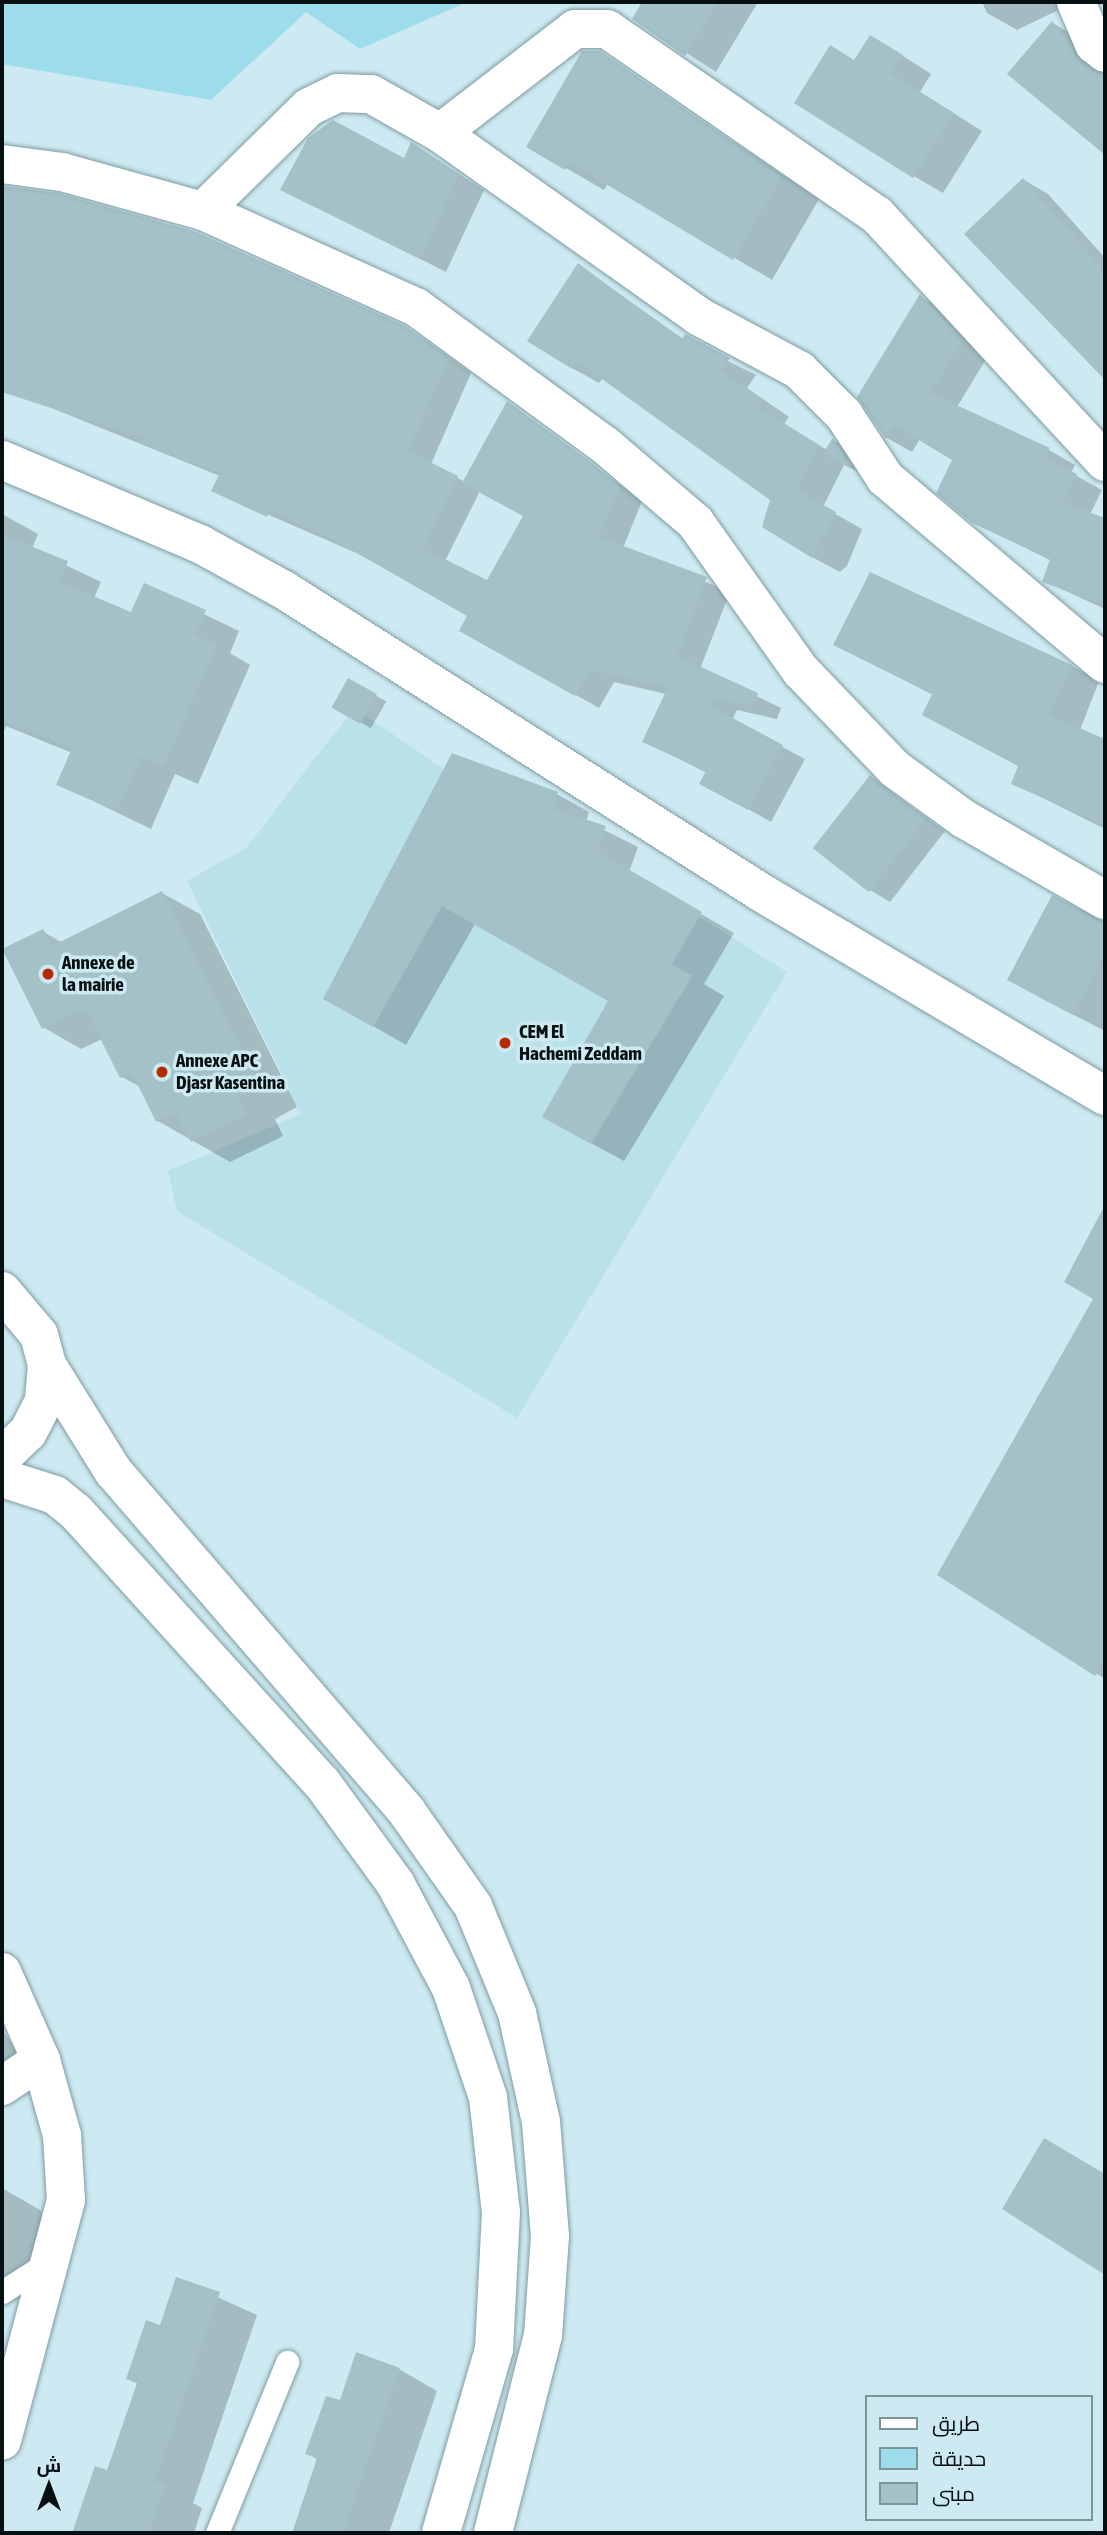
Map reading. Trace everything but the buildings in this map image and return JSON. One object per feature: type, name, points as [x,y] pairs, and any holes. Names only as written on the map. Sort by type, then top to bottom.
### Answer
[{"type":"street","points":[[1076,2],[1094,44],[1105,53]]},
{"type":"street","points":[[440,133],[575,29],[607,29],[877,215],[1105,462]]},
{"type":"street","points":[[203,211],[309,107],[338,93],[372,94],[440,133],[698,316],[799,370],[844,415],[885,478],[1105,664]]},
{"type":"street","points":[[2,164],[62,172],[203,211],[416,307],[606,446],[695,522],[801,671],[895,769],[964,819],[1105,900]]},
{"type":"street","points":[[2,460],[200,544],[284,590],[762,893],[1105,1096]]},
{"type":"street","points":[[2,1292],[39,1335],[47,1365],[113,1471],[407,1812],[472,1906],[517,2013],[541,2122],[550,2236],[543,2335],[493,2533]]},
{"type":"street","points":[[2,1457],[28,1433],[44,1401],[47,1365]]},
{"type":"street","points":[[2,1478],[55,1495],[76,1513],[323,1783],[395,1883],[451,1988],[488,2097],[501,2212],[494,2349],[441,2533]]},
{"type":"street","points":[[2,1972],[41,2060],[62,2135],[66,2200],[2,2441]]},
{"type":"street","points":[[2,2086],[41,2060]]},
{"type":"lane","points":[[2,2292],[52,2260]]},
{"type":"lane","points":[[218,2533],[287,2362]]},
{"type":"shaded area","name":"CEM El Hachemi Zeddam","points":[[354,708],[444,769],[448,760],[787,972],[517,1418],[177,1211],[168,1171],[301,1114],[187,881],[246,848]]},
{"type":"green space","points":[[2,2],[467,2],[360,49],[306,12],[211,100],[2,64]]},
{"type":"place","name":"Annexe de la mairie","points":[[48,974]]},
{"type":"place","name":"CEM El Hachemi Zeddam","points":[[505,1043]]},
{"type":"place","name":"Annexe APC Djasr Kasentina","points":[[162,1072]]}]
